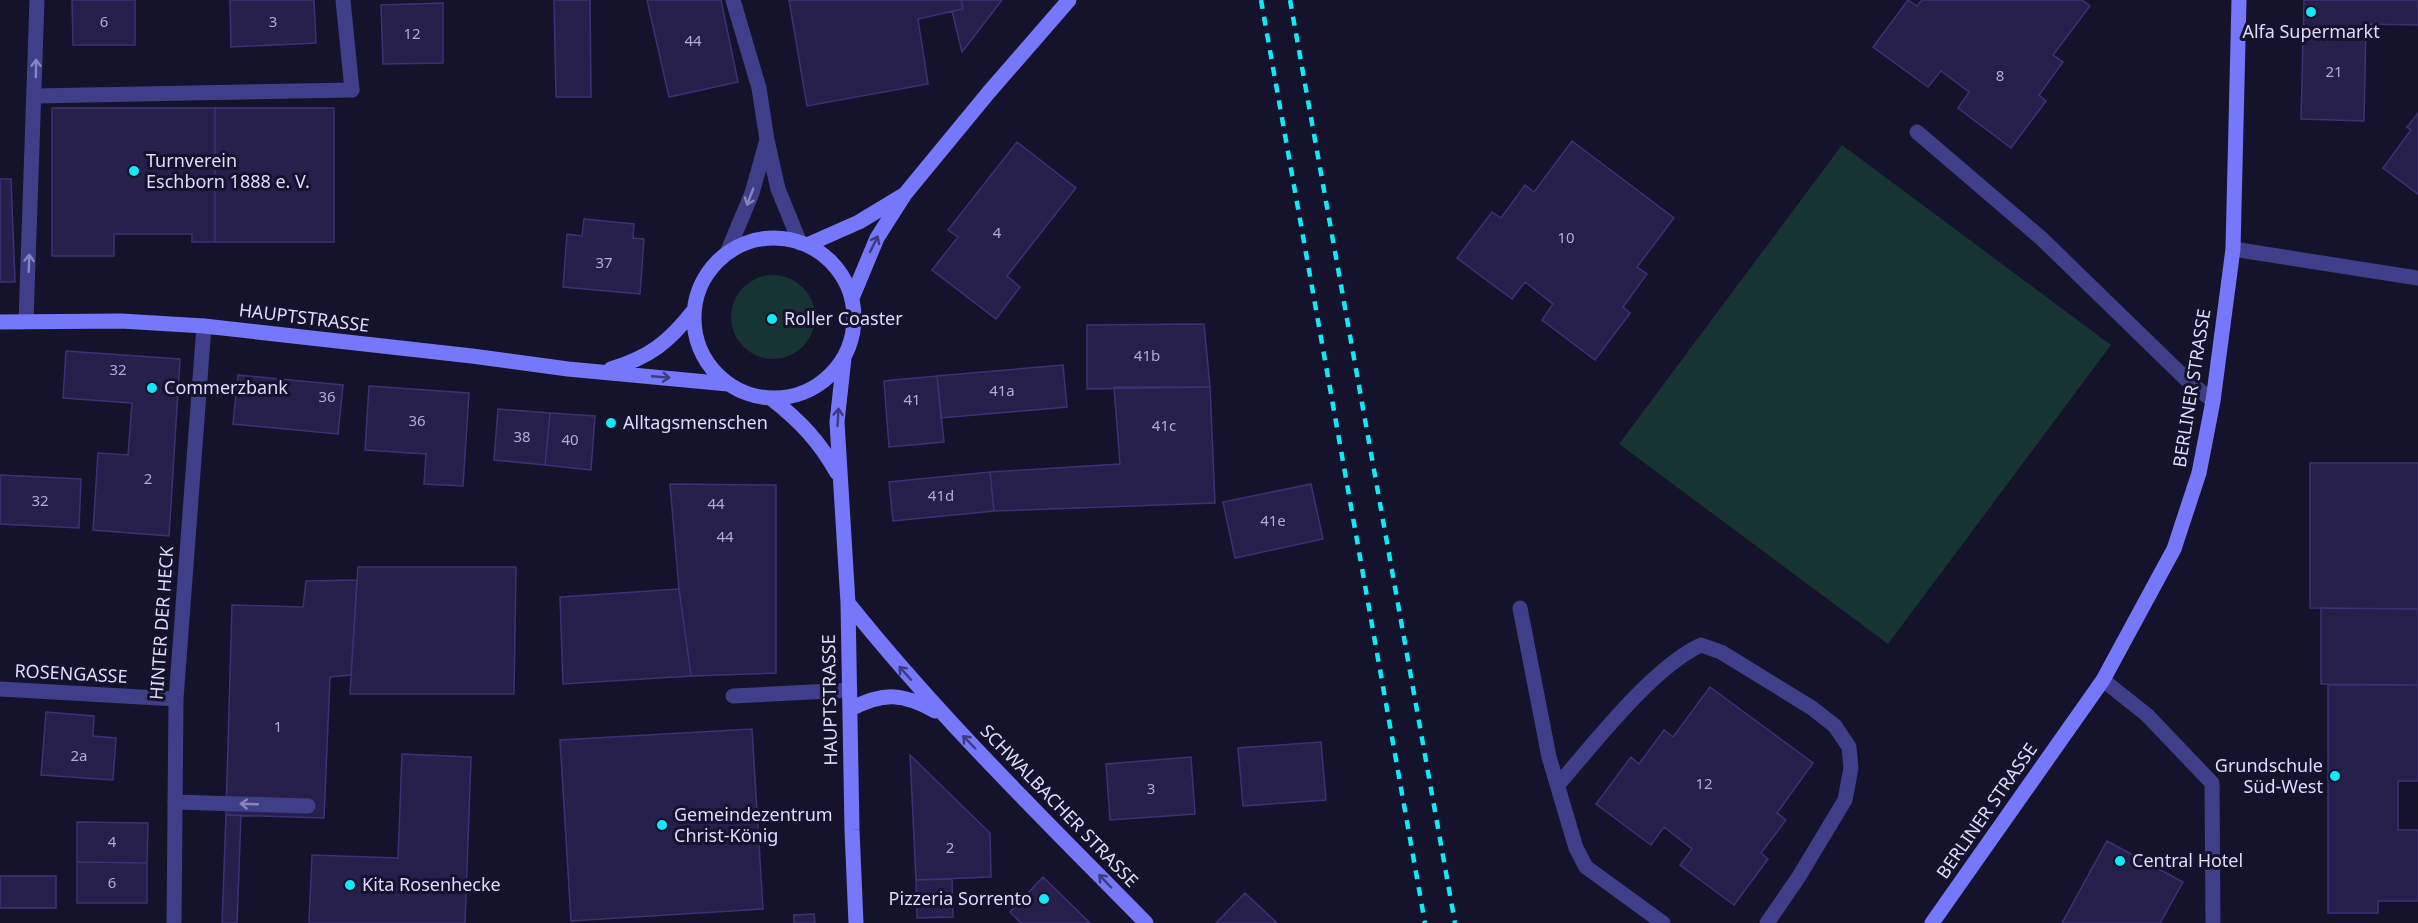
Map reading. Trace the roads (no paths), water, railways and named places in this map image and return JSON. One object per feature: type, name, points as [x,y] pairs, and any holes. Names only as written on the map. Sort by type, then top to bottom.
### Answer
[{"type":"street","points":[[27,321],[37,0]]},
{"type":"street","points":[[35,96],[352,90],[343,0]]},
{"type":"street","points":[[733,0],[759,87],[767,140],[778,189],[803,244],[859,222],[905,194]]},
{"type":"street","points":[[852,298],[877,238],[905,194],[1069,0]]},
{"type":"street","name":"BERLINER STRASSE","points":[[1932,923],[2103,680],[2174,549],[2199,473],[2213,401],[2233,249],[2239,0]]},
{"type":"street","points":[[1917,132],[2041,238],[2187,380],[2213,401]]},
{"type":"street","points":[[727,253],[752,193],[767,140]]},
{"type":"street","name":"HAUPTSTRASSE","points":[[844,358],[832,375],[807,392],[791,398],[756,397],[728,384],[714,373],[705,360],[694,328],[697,293],[714,264],[727,253],[758,239],[786,238],[803,244],[831,262],[847,284],[852,298],[854,329],[844,358],[837,422],[848,603],[856,923]]},
{"type":"street","points":[[2233,249],[2418,278]]},
{"type":"street","name":"HAUPTSTRASSE","points":[[602,372],[649,355],[676,333],[694,310]]},
{"type":"street","name":"HAUPTSTRASSE","points":[[0,322],[121,321],[204,326],[602,372],[728,384]]},
{"type":"street","name":"HINTER DER HECK","points":[[174,923],[176,699],[204,326]]},
{"type":"street","name":"HAUPTSTRASSE","points":[[772,399],[798,419],[814,436],[839,476]]},
{"type":"street","name":"SCHWALBACHER STRASSE","points":[[848,603],[901,669],[944,717],[1146,923]]},
{"type":"street","points":[[1520,608],[1549,757],[1576,848],[1586,867],[1663,923]]},
{"type":"street","points":[[1558,785],[1641,693],[1683,653],[1701,645],[1721,652],[1812,708],[1835,726],[1849,747],[1851,768],[1845,800],[1798,878],[1767,923]]},
{"type":"street","points":[[2103,680],[2147,714],[2212,783],[2213,923]]},
{"type":"street","name":"ROSENGASSE","points":[[0,690],[176,699]]},
{"type":"street","points":[[733,696],[850,690]]},
{"type":"street","name":"SCHWALBACHER STRASSE","points":[[851,709],[871,698],[889,696],[925,706],[944,717]]},
{"type":"street","points":[[175,802],[308,806]]},
{"type":"railway","points":[[1261,0],[1425,923]]},
{"type":"railway","points":[[1290,0],[1455,923]]},
{"type":"place","name":"Alfa Supermarkt","points":[[2311,12]]},
{"type":"place","name":"Turnverein Eschborn 1888 e. V.","points":[[134,171]]},
{"type":"place","name":"Roller Coaster","points":[[772,319]]},
{"type":"place","name":"Commerzbank","points":[[152,388]]},
{"type":"place","name":"Alltagsmenschen","points":[[611,423]]},
{"type":"place","name":"Grundschule Süd-West","points":[[2335,776]]},
{"type":"place","name":"Gemeindezentrum Christ-König","points":[[662,825]]},
{"type":"place","name":"Central Hotel","points":[[2120,861]]},
{"type":"place","name":"Kita Rosenhecke","points":[[350,885]]},
{"type":"place","name":"Pizzeria Sorrento","points":[[1044,899]]}]
